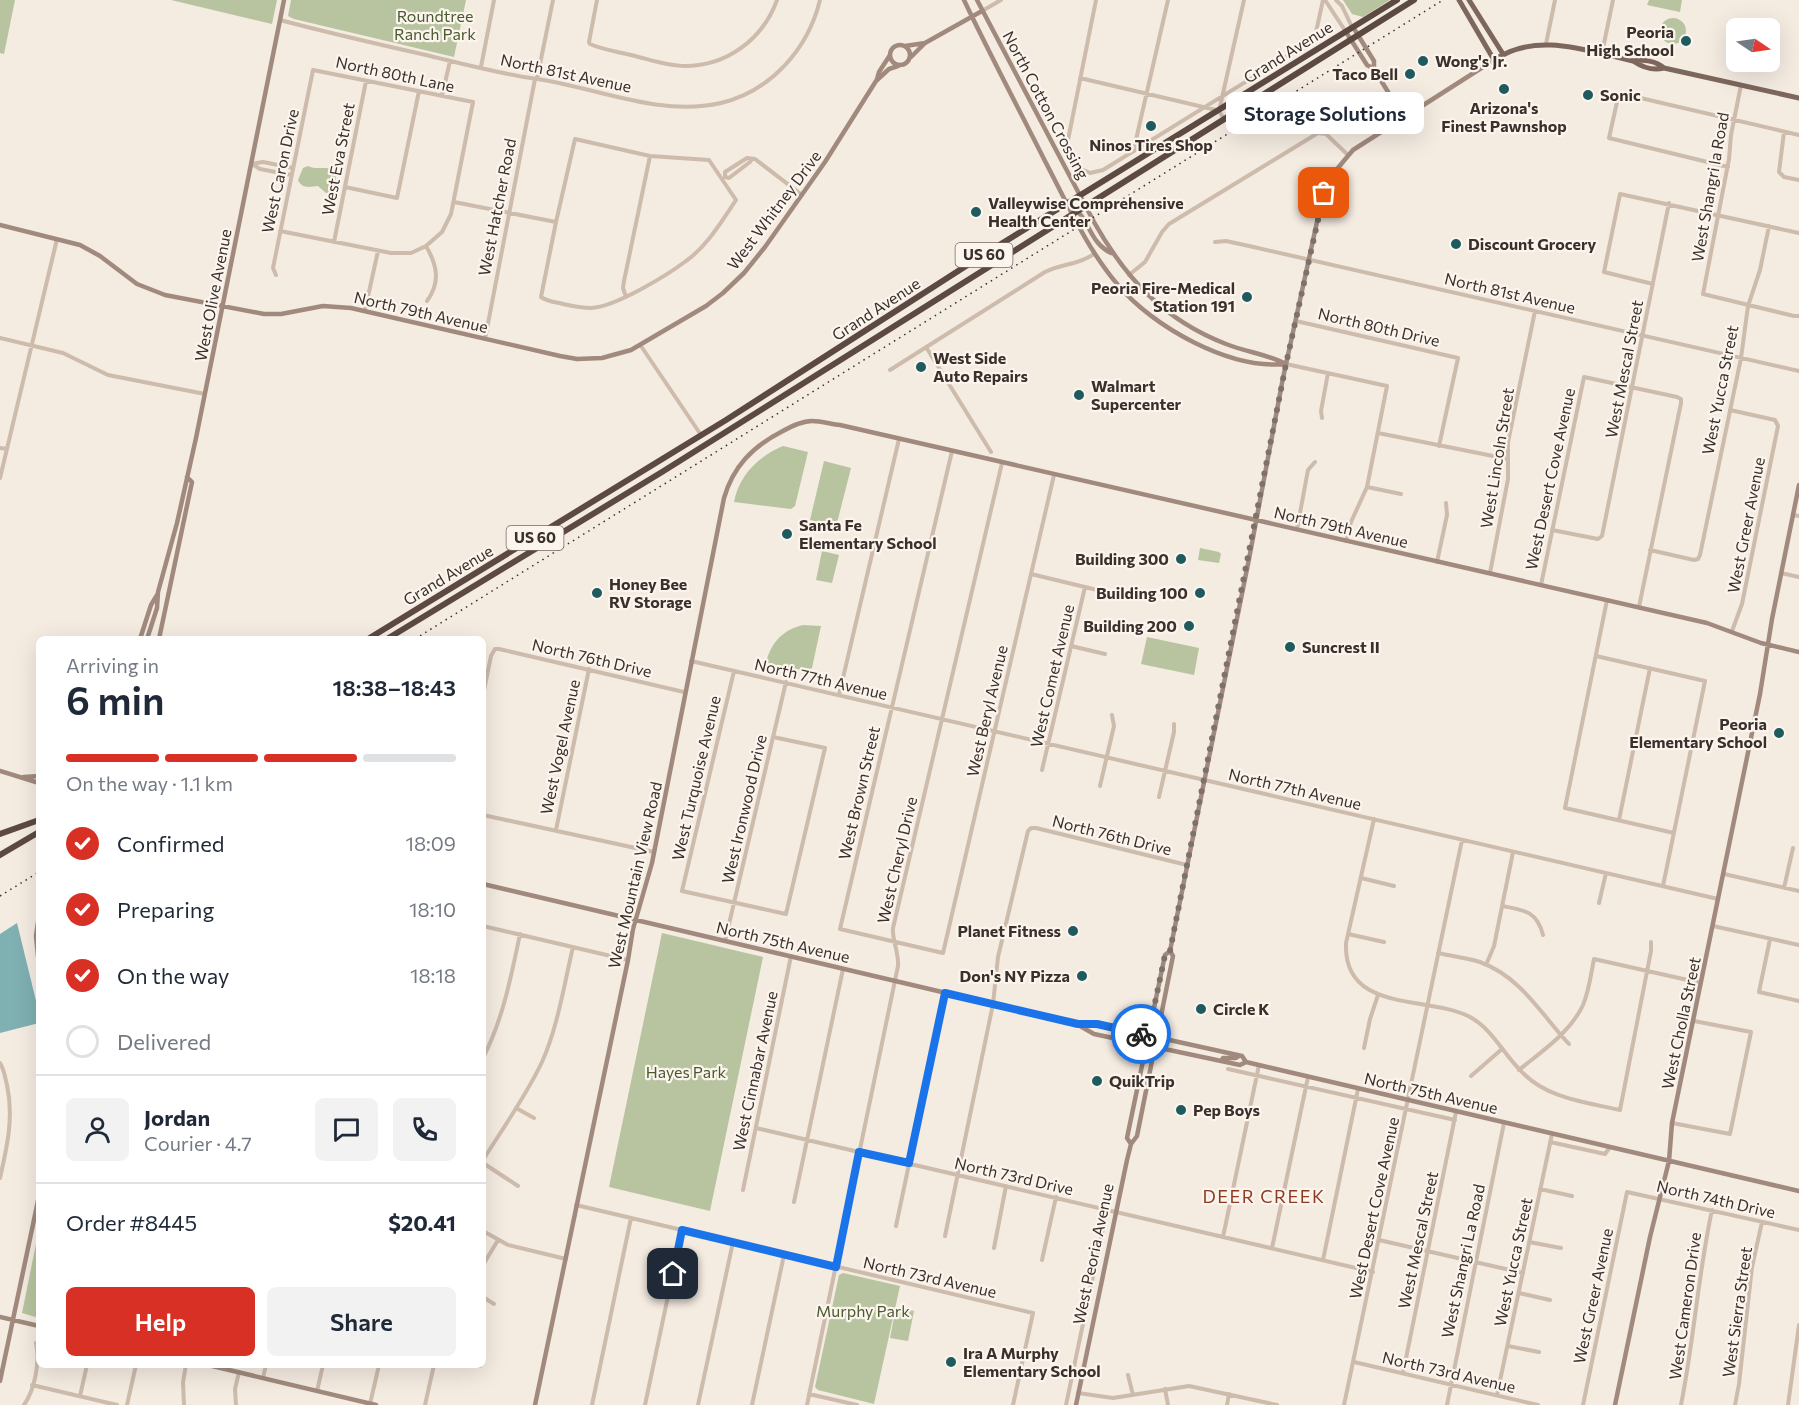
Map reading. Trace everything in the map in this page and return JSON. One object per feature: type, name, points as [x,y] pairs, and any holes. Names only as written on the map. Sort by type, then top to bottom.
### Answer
[{"type":"highway","name":"Grand Avenue","points":[[373,636],[702,435],[1080,195],[1397,0]]},
{"type":"highway","name":"Grand Avenue","points":[[392,636],[662,472],[1414,0]]},
{"type":"highway","points":[[447,591],[452,600]]},
{"type":"highway","points":[[0,834],[36,821]]},
{"type":"highway","points":[[0,855],[36,834]]},
{"type":"main road","name":"West Olive Avenue","points":[[186,499],[192,482],[187,477],[284,0]]},
{"type":"main road","name":"North Cotton Crossing","points":[[964,0],[1067,204],[1076,213],[1099,247],[1111,253]]},
{"type":"main road","name":"North Cotton Crossing","points":[[977,0],[1111,253],[1129,275],[1162,308],[1201,333],[1237,348],[1273,357],[1286,364]]},
{"type":"main road","points":[[1459,0],[1499,57]]},
{"type":"main road","points":[[1469,0],[1499,57]]},
{"type":"main road","name":"West Whitney Drive","points":[[602,358],[641,346],[706,306],[731,286],[758,257],[825,162],[876,81],[895,46],[925,42],[982,11]]},
{"type":"main road","points":[[1353,27],[1374,61],[1374,69],[1404,118]]},
{"type":"main road","points":[[1346,32],[1367,66],[1374,69]]},
{"type":"main road","name":"West Whitney Drive","points":[[876,81],[889,69],[907,63],[925,42]]},
{"type":"main road","points":[[1499,57],[1528,45],[1546,44],[1633,61],[1641,59],[1659,63],[1664,68],[1799,98]]},
{"type":"main road","points":[[905,46],[909,49],[911,57]]},
{"type":"main road","points":[[890,55],[891,61],[898,66]]},
{"type":"main road","name":"West Peoria Avenue","points":[[1131,1144],[1127,1138],[1131,1118],[1165,955],[1170,951],[1286,364],[1322,199],[1336,169],[1353,150],[1499,57]]},
{"type":"main road","name":"North Cotton Crossing","points":[[1076,213],[1094,254],[1122,290],[1154,318],[1186,339],[1212,351],[1271,366],[1286,364]]},
{"type":"main road","name":"North 79th Avenue","points":[[0,225],[91,250],[129,280],[153,292],[264,314],[281,314],[323,306],[365,310],[567,358],[602,358]]},
{"type":"main road","points":[[1154,318],[1162,308]]},
{"type":"main road","name":"West Mountain View Road","points":[[535,1405],[636,920],[654,852],[690,660],[724,498],[734,472],[755,449],[796,425],[813,421],[840,425]]},
{"type":"main road","name":"North 79th Avenue","points":[[840,425],[1639,607],[1714,625],[1768,645],[1799,652]]},
{"type":"main road","name":"West Cholla Street","points":[[1615,1405],[1669,1161],[1672,1123],[1724,874],[1781,573],[1796,515],[1799,485]]},
{"type":"main road","points":[[141,636],[151,605],[158,592],[186,499]]},
{"type":"main road","points":[[160,636],[186,499]]},
{"type":"main road","points":[[148,636],[157,608],[158,592]]},
{"type":"main road","points":[[0,771],[36,782]]},
{"type":"main road","points":[[23,777],[36,776]]},
{"type":"main road","name":"North 75th Avenue","points":[[486,885],[1078,1024],[1097,1024],[1239,1056],[1246,1062],[1308,1077],[1799,1191]]},
{"type":"main road","name":"West Peoria Avenue","points":[[1076,1405],[1131,1144],[1137,1136],[1156,1048],[1173,956],[1170,951]]},
{"type":"main road","name":"North 75th Avenue","points":[[1078,1024],[1094,1034],[1146,1046],[1239,1065],[1246,1062]]},
{"type":"main road","points":[[1221,1061],[1223,1058],[1239,1056]]},
{"type":"main road","points":[[1131,1118],[1141,1120]]},
{"type":"main road","points":[[0,1381],[36,1210]]},
{"type":"main road","points":[[0,1317],[36,1325]]},
{"type":"main road","points":[[221,1368],[373,1404]]},
{"type":"street","points":[[481,67],[494,0]]},
{"type":"street","name":"West Hatcher Road","points":[[484,339],[553,0]]},
{"type":"street","points":[[597,0],[590,44],[683,66],[707,63],[742,48],[769,18],[777,0]]},
{"type":"street","name":"North 81st Avenue","points":[[280,20],[450,61],[616,97],[666,106],[689,107],[735,99],[773,76],[788,63],[800,47],[808,33],[820,0]]},
{"type":"street","points":[[982,11],[1001,0]]},
{"type":"street","points":[[1096,0],[1067,145],[1079,168],[1093,173],[1103,170],[1221,98],[1312,39],[1324,0]]},
{"type":"street","points":[[1137,148],[1135,144],[1168,0]]},
{"type":"street","points":[[1224,119],[1219,111],[1221,98],[1244,0]]},
{"type":"street","points":[[1324,0],[1346,32]]},
{"type":"street","points":[[1336,0],[1342,6],[1353,27]]},
{"type":"street","points":[[1546,44],[1555,0]]},
{"type":"street","points":[[1602,54],[1613,0]]},
{"type":"street","points":[[442,96],[450,61]]},
{"type":"street","name":"North 80th Lane","points":[[313,70],[473,102],[454,202]]},
{"type":"street","name":"West Caron Drive","points":[[276,275],[273,268],[313,70]]},
{"type":"street","points":[[1080,78],[1219,111]]},
{"type":"street","name":"West Eva Street","points":[[333,242],[366,81]]},
{"type":"street","name":"West Shangri la Road","points":[[1741,85],[1728,167],[1703,294],[1748,306]]},
{"type":"street","points":[[345,187],[397,198],[419,91]]},
{"type":"street","points":[[1728,167],[1609,138],[1619,93],[1799,135]]},
{"type":"street","points":[[1129,275],[1145,262],[1169,224],[1315,134],[1321,132],[1326,134],[1348,155]]},
{"type":"street","points":[[1784,132],[1780,176],[1799,180]]},
{"type":"street","points":[[575,139],[650,156],[709,160],[723,178],[736,200],[709,238],[687,260],[626,297],[607,305],[591,308],[574,306],[541,297],[575,139]]},
{"type":"street","points":[[626,297],[624,281],[650,156]]},
{"type":"street","points":[[723,178],[725,172],[731,168],[747,158],[752,159],[802,195]]},
{"type":"street","points":[[251,164],[263,162],[293,168]]},
{"type":"street","points":[[251,164],[291,175]]},
{"type":"street","points":[[1653,284],[1604,272],[1620,194],[1799,233]]},
{"type":"street","points":[[280,231],[378,251],[406,253],[426,246],[437,237],[447,225],[454,202],[556,222]]},
{"type":"street","name":"West Mescal Street","points":[[1552,531],[1601,539],[1669,203]]},
{"type":"street","name":"West Yucca Street","points":[[1650,550],[1698,559],[1741,358],[1748,306],[1760,270],[1768,226]]},
{"type":"street","points":[[0,478],[57,239]]},
{"type":"street","name":"North 81st Avenue","points":[[1215,242],[1226,241],[1310,259],[1799,371]]},
{"type":"street","points":[[426,246],[434,258],[437,271],[436,284],[427,301]]},
{"type":"street","points":[[365,310],[378,251]]},
{"type":"street","points":[[890,370],[1045,272],[1055,267],[1077,263],[1094,254]]},
{"type":"street","points":[[1748,306],[1799,316]]},
{"type":"street","name":"West Lincoln Street","points":[[1490,573],[1508,479],[1508,442],[1535,311]]},
{"type":"street","name":"North 80th Drive","points":[[1296,321],[1458,358],[1439,446]]},
{"type":"street","points":[[0,338],[63,353],[107,375],[205,394]]},
{"type":"street","points":[[641,346],[702,435]]},
{"type":"street","points":[[926,347],[991,452]]},
{"type":"street","points":[[1286,364],[1387,386],[1367,487],[1351,522],[1346,541]]},
{"type":"street","points":[[1322,418],[1321,411],[1328,373]]},
{"type":"street","name":"West Desert Cove Avenue","points":[[1541,585],[1584,377],[1632,387]]},
{"type":"street","points":[[1632,387],[1681,399],[1639,607]]},
{"type":"street","name":"West Greer Avenue","points":[[1730,410],[1777,422],[1742,604],[1731,631]]},
{"type":"street","points":[[1378,433],[1508,459]]},
{"type":"street","points":[[839,695],[899,439]]},
{"type":"street","points":[[0,448],[7,449]]},
{"type":"street","name":"West Brown Street","points":[[894,942],[840,929],[952,451]]},
{"type":"street","points":[[1296,529],[1308,470],[1315,462]]},
{"type":"street","name":"West Cheryl Drive","points":[[807,1405],[894,981],[898,958],[893,928],[1002,463]]},
{"type":"street","name":"West Beryl Avenue","points":[[894,942],[943,953],[1054,475]]},
{"type":"street","points":[[1367,487],[1401,494]]},
{"type":"street","points":[[1437,562],[1447,515],[1446,503]]},
{"type":"street","points":[[1781,573],[1799,577]]},
{"type":"street","points":[[1031,574],[1118,595]]},
{"type":"street","name":"West Comet Avenue","points":[[1042,770],[1085,587]]},
{"type":"street","points":[[1607,600],[1564,808],[1674,833]]},
{"type":"street","points":[[1071,646],[1105,654]]},
{"type":"street","name":"North 76th Drive","points":[[486,680],[491,656],[495,649],[684,692]]},
{"type":"street","points":[[1596,656],[1705,681],[1664,886]]},
{"type":"street","name":"North 77th Avenue","points":[[690,660],[1718,899]]},
{"type":"street","points":[[1619,820],[1650,668]]},
{"type":"street","name":"West Vogel Avenue","points":[[556,830],[589,669]]},
{"type":"street","name":"West Turquoise Avenue","points":[[734,671],[682,891],[734,903]]},
{"type":"street","name":"West Ironwood Drive","points":[[725,941],[786,682]]},
{"type":"street","points":[[1100,786],[1114,726],[1112,715]]},
{"type":"street","points":[[1159,797],[1174,724]]},
{"type":"street","points":[[734,903],[786,914],[825,748],[773,737]]},
{"type":"street","points":[[486,815],[654,852]]},
{"type":"street","points":[[1374,819],[1348,934],[1346,950],[1350,968],[1361,984],[1378,995],[1461,1013],[1475,1020],[1488,1032],[1519,1070],[1537,1085],[1555,1094],[1620,1110],[1651,942]]},
{"type":"street","name":"North 76th Drive","points":[[993,1004],[998,957],[1030,828],[1187,865]]},
{"type":"street","name":"West Desert Cove Avenue","points":[[1344,1405],[1462,840]]},
{"type":"street","points":[[1784,888],[1793,848]]},
{"type":"street","points":[[1486,965],[1493,951],[1513,852]]},
{"type":"street","points":[[1599,903],[1606,873]]},
{"type":"street","points":[[1724,874],[1799,891]]},
{"type":"street","points":[[1361,878],[1394,885]]},
{"type":"street","points":[[1502,906],[1522,910],[1534,916],[1539,921],[1543,935]]},
{"type":"street","points":[[1713,926],[1799,945]]},
{"type":"street","points":[[486,927],[628,960]]},
{"type":"street","points":[[486,1052],[504,1006],[520,934]]},
{"type":"street","points":[[1348,934],[1384,942]]},
{"type":"street","points":[[1770,939],[1759,992],[1799,1001]]},
{"type":"street","points":[[486,1157],[534,1078],[549,1044],[573,947]]},
{"type":"street","points":[[1438,953],[1486,965],[1505,975],[1522,989],[1569,1044]]},
{"type":"street","name":"West Cinnabar Avenue","points":[[743,1190],[791,956]]},
{"type":"street","points":[[1519,1070],[1571,1023],[1582,1005],[1594,959],[1701,984]]},
{"type":"street","points":[[794,1202],[843,969]]},
{"type":"street","points":[[896,1226],[945,993]]},
{"type":"street","points":[[1364,1048],[1378,995]]},
{"type":"street","points":[[945,1236],[993,1004]]},
{"type":"street","points":[[1672,1123],[1730,1134],[1751,1032],[1694,1020]]},
{"type":"street","points":[[1471,1076],[1502,1049]]},
{"type":"street","points":[[0,1063],[9,1097],[10,1113],[9,1136],[0,1178]]},
{"type":"street","points":[[1223,1237],[1259,1065]]},
{"type":"street","name":"North 75th Avenue","points":[[1228,1069],[1455,1120]]},
{"type":"street","points":[[1272,1248],[1308,1077]]},
{"type":"street","points":[[1323,1260],[1358,1089]]},
{"type":"street","points":[[516,1107],[534,1118]]},
{"type":"street","name":"West Mescal Street","points":[[1402,1373],[1456,1112]]},
{"type":"street","name":"West Shangri La Road","points":[[1447,1405],[1504,1123]]},
{"type":"street","name":"North 73rd Drive","points":[[756,1128],[1372,1272]]},
{"type":"street","name":"West Yucca Street","points":[[1497,1395],[1552,1134]]},
{"type":"street","name":"North 75th Avenue","points":[[1550,1142],[1605,1155],[1610,1147]]},
{"type":"street","points":[[486,1164],[518,1186]]},
{"type":"street","points":[[994,1248],[1006,1185]]},
{"type":"street","points":[[1540,1189],[1572,1196]]},
{"type":"street","name":"West Greer Avenue","points":[[1583,1405],[1627,1192]]},
{"type":"street","name":"North 74th Drive","points":[[1627,1192],[1799,1230]]},
{"type":"street","points":[[1042,1260],[1056,1197]]},
{"type":"street","name":"North 73rd Avenue","points":[[576,1206],[1033,1313],[1013,1405]]},
{"type":"street","name":"West Peoria Avenue","points":[[1066,1405],[1107,1209]]},
{"type":"street","name":"West Cameron Drive","points":[[1682,1405],[1704,1248],[1712,1210]]},
{"type":"street","points":[[592,1405],[631,1218]]},
{"type":"street","name":"West Sierra Street","points":[[1735,1405],[1752,1267],[1762,1222]]},
{"type":"street","points":[[645,1405],[682,1230]]},
{"type":"street","points":[[486,1233],[517,1248],[566,1258]]},
{"type":"street","points":[[486,1260],[498,1240]]},
{"type":"street","points":[[1379,1240],[1523,1273]]},
{"type":"street","points":[[698,1405],[733,1242]]},
{"type":"street","points":[[1529,1242],[1561,1248]]},
{"type":"street","points":[[752,1405],[784,1255]]},
{"type":"street","points":[[1519,1293],[1550,1300]]},
{"type":"street","points":[[486,1299],[494,1304]]},
{"type":"street","points":[[1788,1405],[1799,1325]]},
{"type":"street","points":[[1508,1346],[1539,1352]]},
{"type":"street","name":"North 73rd Avenue","points":[[1354,1362],[1538,1405]]},
{"type":"street","points":[[24,1405],[29,1398],[36,1368]]},
{"type":"street","points":[[80,1396],[86,1368]]},
{"type":"street","points":[[127,1405],[135,1368]]},
{"type":"street","points":[[184,1405],[183,1382],[185,1368]]},
{"type":"street","points":[[263,1378],[265,1368]]},
{"type":"street","points":[[317,1391],[322,1368]]},
{"type":"street","points":[[373,1404],[379,1368]]},
{"type":"street","points":[[425,1405],[433,1368]]},
{"type":"street","points":[[236,1405],[238,1372]]},
{"type":"street","points":[[1128,1375],[1133,1395]]},
{"type":"street","points":[[32,1385],[117,1405]]},
{"type":"street","points":[[1078,1393],[1113,1398],[1189,1386],[1277,1405]]},
{"type":"street","points":[[1165,1389],[1168,1405]]},
{"type":"street","points":[[809,1394],[857,1405]]},
{"type":"street","points":[[1227,1405],[1229,1394]]},
{"type":"street","points":[[1113,1398],[1114,1405]]},
{"type":"green space","points":[[0,0],[15,0],[4,54],[0,53]]},
{"type":"green space","points":[[171,0],[277,0],[272,24]]},
{"type":"green space","name":"Roundtree Ranch Park","points":[[291,0],[466,0],[454,57],[294,19],[288,16]]},
{"type":"green space","points":[[1343,0],[1390,0],[1363,17],[1352,14]]},
{"type":"green space","points":[[1649,0],[1682,0],[1680,12],[1647,5]]},
{"type":"green space","points":[[1673,18],[1682,22],[1686,31],[1682,40],[1673,44],[1664,40],[1660,31],[1664,22]]},
{"type":"green space","points":[[308,166],[333,170],[337,183],[335,194],[326,193],[318,186],[302,185],[298,180],[303,168]]},
{"type":"green space","points":[[783,446],[808,452],[795,506],[791,509],[734,502],[740,483],[751,468],[766,455]]},
{"type":"green space","points":[[824,461],[851,468],[836,527],[810,520]]},
{"type":"green space","points":[[1200,548],[1219,552],[1221,554],[1219,563],[1198,560]]},
{"type":"green space","points":[[822,551],[839,555],[832,583],[816,580]]},
{"type":"green space","points":[[803,625],[821,626],[812,668],[807,671],[766,663],[771,649],[779,638],[789,630]]},
{"type":"green space","points":[[1147,637],[1199,648],[1194,675],[1141,664]]},
{"type":"green space","name":"Hayes Park","points":[[662,933],[763,957],[710,1211],[609,1187]]},
{"type":"green space","points":[[36,1244],[36,1317],[22,1313]]},
{"type":"green space","name":"Murphy Park","points":[[843,1273],[900,1286],[874,1404],[818,1390],[815,1387],[839,1275]]},
{"type":"green space","points":[[896,1307],[914,1311],[908,1341],[890,1338]]},
{"type":"water","points":[[17,923],[36,1001],[36,1024],[0,1033],[0,934]]},
{"type":"railway","points":[[420,636],[1443,0]]},
{"type":"railway","points":[[0,896],[36,874]]},
{"type":"way so far","points":[[1141,1034],[1148,1036],[1165,955],[1170,951],[1286,364],[1324,193]]},
{"type":"place","name":"Peoria High School","points":[[1686,41]]},
{"type":"place","name":"Wong's Jr.","points":[[1423,61]]},
{"type":"place","name":"Taco Bell","points":[[1410,74]]},
{"type":"place","name":"Arizona's Finest Pawnshop","points":[[1504,89]]},
{"type":"place","name":"Sonic","points":[[1588,95]]},
{"type":"place","name":"Ninos Tires Shop","points":[[1151,126]]},
{"type":"place","name":"Storage Solutions","points":[[1324,193]]},
{"type":"place","name":"Valleywise Comprehensive Health Center","points":[[976,212]]},
{"type":"place","name":"Discount Grocery","points":[[1456,244]]},
{"type":"place","name":"Peoria Fire-Medical Station 191","points":[[1247,297]]},
{"type":"place","name":"West Side Auto Repairs","points":[[921,367]]},
{"type":"place","name":"Walmart Supercenter","points":[[1079,395]]},
{"type":"place","name":"Santa Fe Elementary School","points":[[787,534]]},
{"type":"place","name":"Building 300","points":[[1181,559]]},
{"type":"place","name":"Honey Bee RV Storage","points":[[597,593]]},
{"type":"place","name":"Building 100","points":[[1200,593]]},
{"type":"place","name":"Building 200","points":[[1189,626]]},
{"type":"place","name":"Suncrest II","points":[[1290,647]]},
{"type":"place","name":"Peoria Elementary School","points":[[1779,733]]},
{"type":"place","name":"Planet Fitness","points":[[1073,931]]},
{"type":"place","name":"Don's NY Pizza","points":[[1082,976]]},
{"type":"place","name":"Circle K","points":[[1201,1009]]},
{"type":"place","name":"QuikTrip","points":[[1097,1081]]},
{"type":"place","name":"Pep Boys","points":[[1181,1110]]},
{"type":"place","name":"Ira A Murphy Elementary School","points":[[951,1362]]},
{"type":"district","name":"DEER CREEK","points":[[1264,1197]]},
{"type":"route","points":[[673,1274],[682,1230],[836,1267],[859,1152],[909,1163],[945,993],[1078,1024],[1097,1024],[1141,1034]]}]
